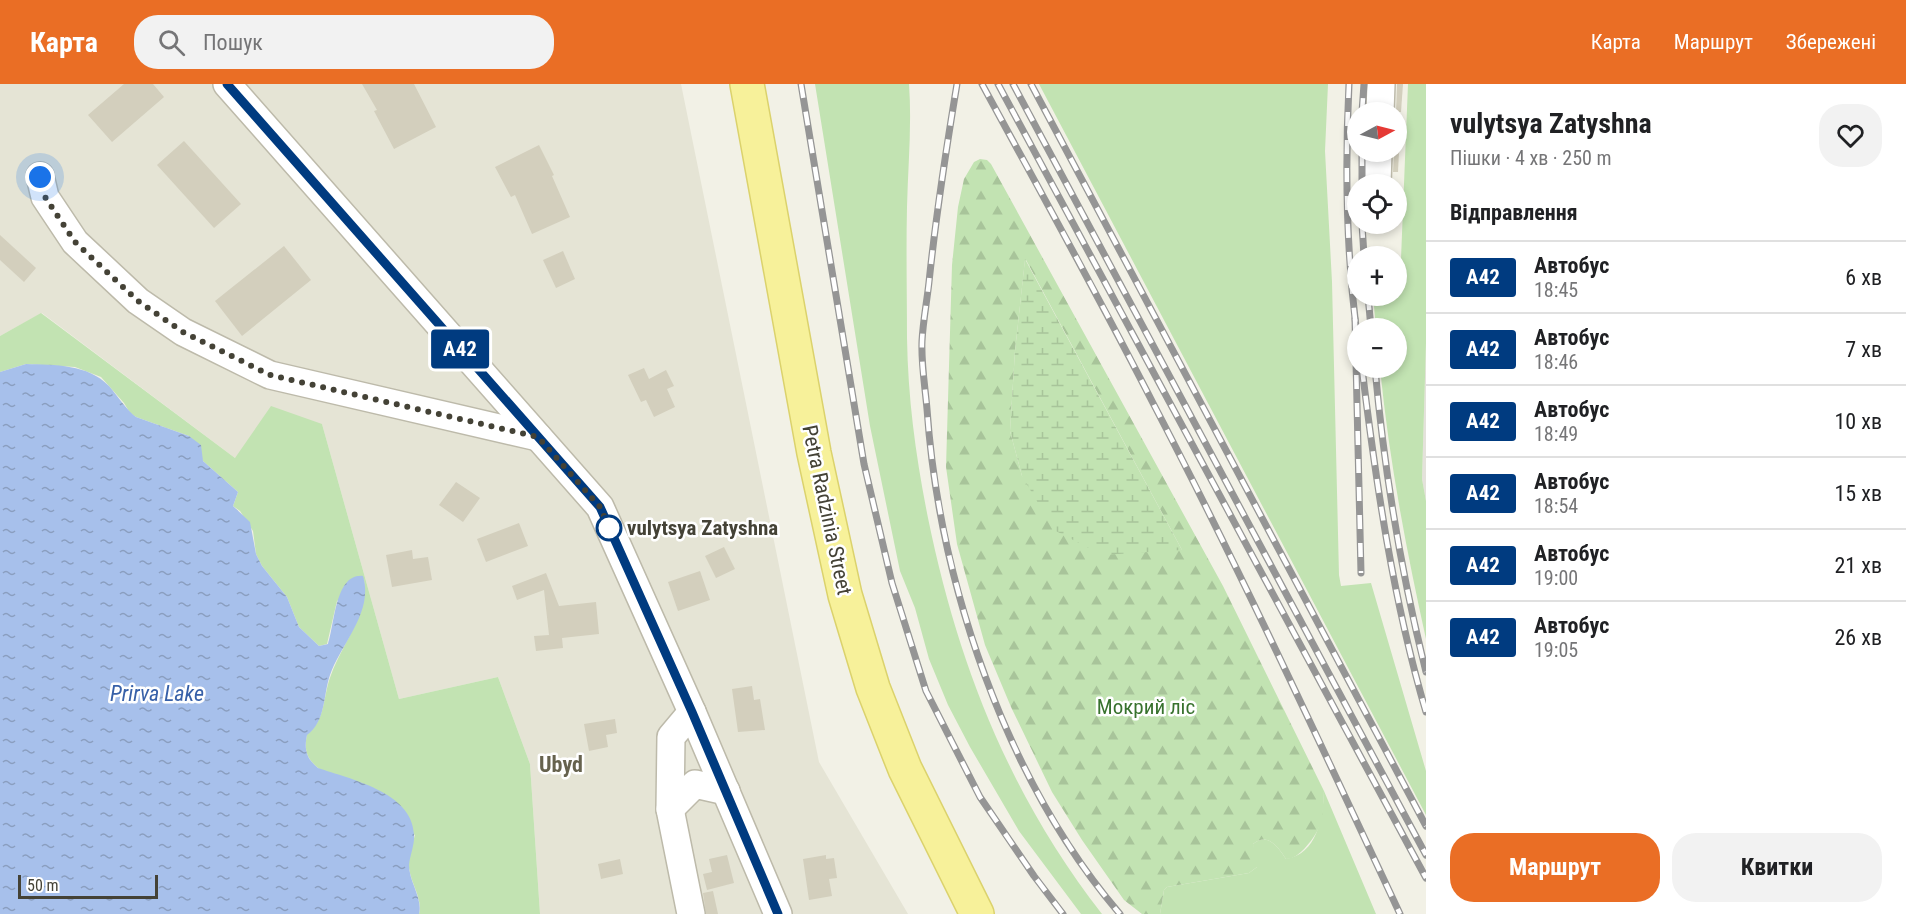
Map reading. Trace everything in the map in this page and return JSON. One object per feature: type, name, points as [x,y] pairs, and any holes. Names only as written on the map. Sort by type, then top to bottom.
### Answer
[{"type":"main road","name":"Petra Radzinia Street","points":[[747,84],[814,453],[845,595],[873,688],[905,769],[977,914]]},
{"type":"street","points":[[227,84],[600,507],[692,712],[778,914]]},
{"type":"street","points":[[1380,102],[1381,84]]},
{"type":"street","points":[[40,177],[45,197],[75,242],[138,301],[183,332],[270,375],[538,437]]},
{"type":"street","points":[[691,914],[670,809],[671,736],[692,712]]},
{"type":"street","points":[[670,809],[695,784],[726,791]]},
{"type":"shaded area","points":[[0,84],[681,84],[819,762],[908,914],[540,914],[530,764],[498,677],[399,699],[322,424],[235,458],[42,313],[0,336]]},
{"type":"shaded area","points":[[1426,343],[1426,501],[1422,479]]},
{"type":"green space","points":[[815,84],[909,84],[907,338],[909,384],[920,473],[940,572],[972,677],[1014,776],[1069,869],[1102,914],[1081,914],[1019,831],[948,705],[929,659],[915,608],[900,571],[870,426]]},
{"type":"green space","points":[[1039,84],[1328,84],[1325,151],[1332,282],[1339,575],[1341,586],[1371,583],[1426,771],[1426,815]]},
{"type":"green space","points":[[1408,84],[1426,84],[1426,343],[1422,479],[1426,501],[1426,639],[1399,504],[1381,378],[1407,378],[1407,318],[1375,318],[1374,306],[1407,306],[1407,246],[1402,246],[1402,234],[1407,234],[1407,174],[1404,174],[1405,162],[1407,162]]},
{"type":"green space","name":"Мокрий ліс","points":[[980,159],[987,160],[991,164],[1223,586],[1324,791],[1319,828],[1311,841],[1298,854],[1286,859],[1272,842],[1258,841],[1253,844],[1257,867],[1249,873],[1167,887],[1164,890],[1160,914],[1142,914],[1124,900],[1052,792],[1011,707],[985,645],[957,544],[946,467],[952,265],[958,207],[964,179],[974,162]],"holes":[[[1026,260],[1182,550],[1022,476],[1010,431],[1015,351]]]},
{"type":"green space","points":[[1025,259],[1182,550],[1102,555],[1054,530],[1022,476],[1010,431],[1015,351]]},
{"type":"green space","points":[[41,313],[235,458],[271,406],[322,424],[399,699],[498,677],[530,764],[540,914],[419,914],[418,897],[409,868],[415,835],[318,768],[308,757],[306,749],[307,734],[318,722],[328,682],[358,617],[364,593],[364,579],[337,601],[327,644],[319,646],[299,627],[287,597],[262,566],[256,554],[253,531],[240,511],[233,506],[238,492],[203,461],[189,436],[136,417],[130,413],[101,377],[75,367],[26,364],[0,372],[0,336]]},
{"type":"green space","points":[[1324,791],[1376,914],[1160,914],[1164,890],[1167,887],[1249,873],[1257,867],[1253,844],[1258,841],[1272,842],[1286,859],[1305,850],[1320,823]]},
{"type":"water","name":"Prirva Lake","points":[[26,364],[70,367],[91,373],[109,386],[136,417],[189,436],[201,445],[203,461],[238,492],[233,506],[250,522],[256,554],[262,566],[287,597],[299,627],[319,646],[328,644],[341,591],[354,577],[363,576],[364,602],[360,615],[330,675],[321,715],[318,723],[307,735],[306,749],[308,757],[318,768],[377,789],[403,808],[411,820],[414,834],[409,865],[419,902],[419,914],[0,914],[0,372]]},
{"type":"building","points":[[124,84],[153,84],[164,97],[112,142],[88,115]]},
{"type":"building","points":[[362,84],[414,84],[436,127],[394,149],[374,111],[377,110]]},
{"type":"building","points":[[1397,84],[1403,84],[1402,102],[1396,102]]},
{"type":"building","points":[[184,141],[241,204],[214,228],[157,165]]},
{"type":"building","points":[[539,145],[554,175],[552,176],[570,217],[532,234],[515,195],[511,197],[495,167]]},
{"type":"building","points":[[1394,162],[1398,162],[1398,172],[1393,172]]},
{"type":"building","points":[[0,235],[36,268],[24,282],[0,260]]},
{"type":"building","points":[[284,246],[311,280],[242,336],[215,301]]},
{"type":"building","points":[[563,251],[575,279],[556,288],[543,260]]},
{"type":"building","points":[[644,368],[649,379],[666,370],[674,386],[667,389],[675,407],[654,417],[646,400],[641,402],[628,375]]},
{"type":"building","points":[[456,482],[480,498],[463,522],[439,505]]},
{"type":"building","points":[[519,523],[528,546],[486,562],[477,539]]},
{"type":"building","points":[[724,547],[735,569],[716,578],[705,556]]},
{"type":"building","points":[[412,550],[413,559],[428,557],[432,580],[392,587],[386,555]]},
{"type":"building","points":[[700,571],[710,600],[678,611],[668,582]]},
{"type":"building","points":[[546,573],[559,606],[596,602],[599,634],[562,638],[563,648],[536,651],[534,636],[549,635],[544,590],[517,600],[512,586]]},
{"type":"building","points":[[752,686],[754,700],[760,699],[765,730],[738,732],[732,689]]},
{"type":"building","points":[[615,719],[617,733],[606,735],[608,747],[589,751],[584,724]]},
{"type":"building","points":[[727,855],[734,883],[707,890],[703,874],[712,872],[709,859]]},
{"type":"building","points":[[826,855],[826,859],[834,858],[837,878],[829,879],[832,896],[809,900],[803,859]]},
{"type":"building","points":[[620,859],[623,874],[601,879],[598,864]]},
{"type":"building","points":[[713,891],[718,914],[706,914],[703,893]]},
{"type":"railway","points":[[801,84],[864,464],[892,583],[926,691],[980,797],[1063,914]]},
{"type":"railway","points":[[957,84],[938,207],[922,341],[923,375],[934,475],[946,542],[963,610],[985,677],[1012,741],[1043,803],[1079,861],[1120,914]]},
{"type":"railway","points":[[982,84],[1112,324],[1218,531],[1400,914]]},
{"type":"railway","points":[[998,84],[1426,878]]},
{"type":"railway","points":[[1013,84],[1426,855]]},
{"type":"railway","points":[[1031,84],[1426,826]]},
{"type":"railway","points":[[1349,84],[1347,206],[1355,318]]},
{"type":"railway","points":[[1363,102],[1364,84]]},
{"type":"railway","points":[[1362,162],[1362,174]]},
{"type":"railway","points":[[1363,234],[1363,246]]},
{"type":"railway","points":[[1369,306],[1370,318]]},
{"type":"railway","points":[[1356,378],[1361,573]]},
{"type":"railway","points":[[1363,378],[1373,455],[1395,584],[1426,712]]},
{"type":"railway","points":[[1376,378],[1394,520],[1426,672]]},
{"type":"bus line","name":"А42","points":[[227,84],[600,507],[692,712],[778,914]]},
{"type":"place","name":"vulytsya Zatyshna","points":[[609,528]]},
{"type":"district","name":"Ubyd","points":[[561,764]]},
{"type":"route","points":[[40,177],[45,197],[75,242],[138,301],[183,332],[270,375],[538,437],[600,507],[609,528]]}]
